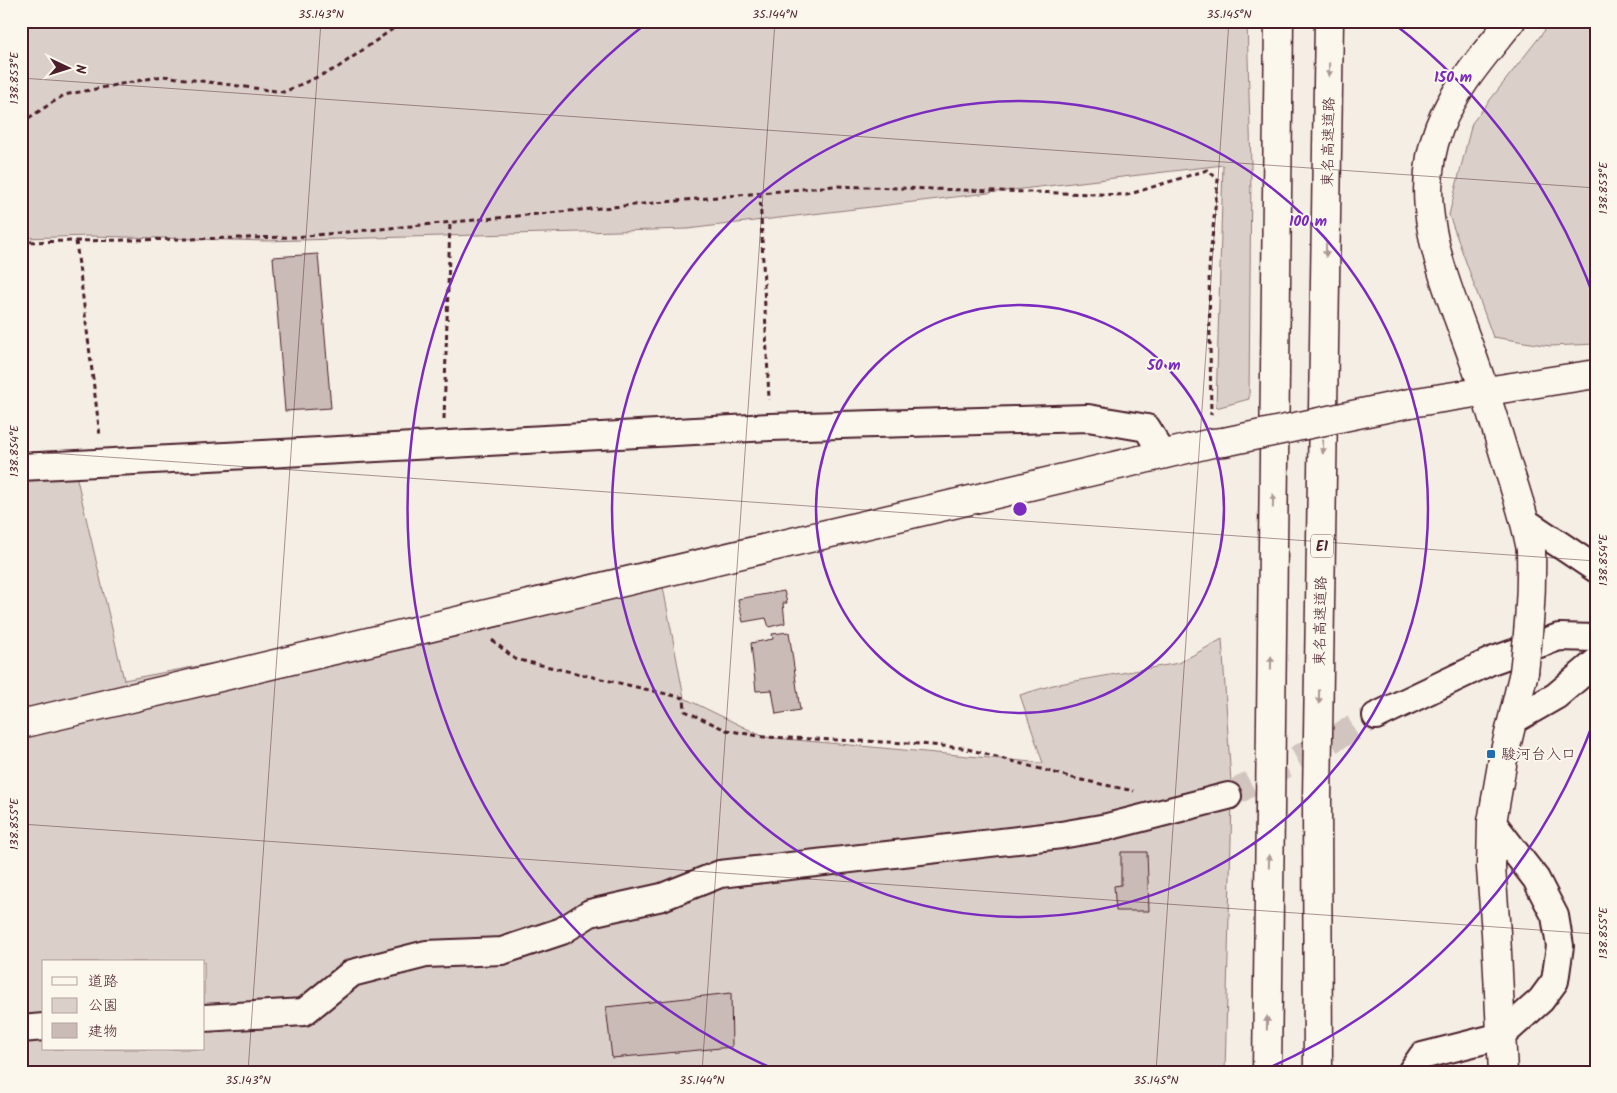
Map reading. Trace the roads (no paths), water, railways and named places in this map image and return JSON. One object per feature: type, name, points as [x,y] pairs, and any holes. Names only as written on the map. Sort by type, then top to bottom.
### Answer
[{"type":"main road","points":[[1267,1072],[1279,21]]},
{"type":"main road","name":"東名高速道路","points":[[1318,1072],[1318,800],[1329,21]]},
{"type":"main road","points":[[1503,1072],[1491,868],[1492,822],[1503,759],[1514,720],[1524,672],[1532,582],[1532,550],[1526,522],[1484,391],[1434,246],[1428,206],[1430,167],[1439,129],[1453,97],[1511,21]]},
{"type":"main road","points":[[21,724],[1218,442],[1410,402],[1596,374]]},
{"type":"street","points":[[21,467],[770,428],[1088,418],[1147,428],[1163,455]]},
{"type":"street","points":[[1526,522],[1596,570]]},
{"type":"street","points":[[1376,716],[1491,661],[1559,637],[1596,638]]},
{"type":"street","points":[[1514,720],[1556,696],[1596,662]]},
{"type":"street","points":[[205,1018],[304,1012],[352,973],[426,954],[502,951],[562,931],[590,913],[662,897],[720,874],[1061,836],[1107,827],[1228,796]]},
{"type":"street","points":[[1411,1072],[1422,1056],[1501,1036],[1541,1000],[1555,981],[1560,946],[1555,916],[1536,879],[1492,822]]},
{"type":"street","points":[[21,1029],[42,1027]]},
{"type":"tunnel","points":[[1228,796],[1376,716]]},
{"type":"place","name":"駿河台入口","points":[[1491,754]]}]
